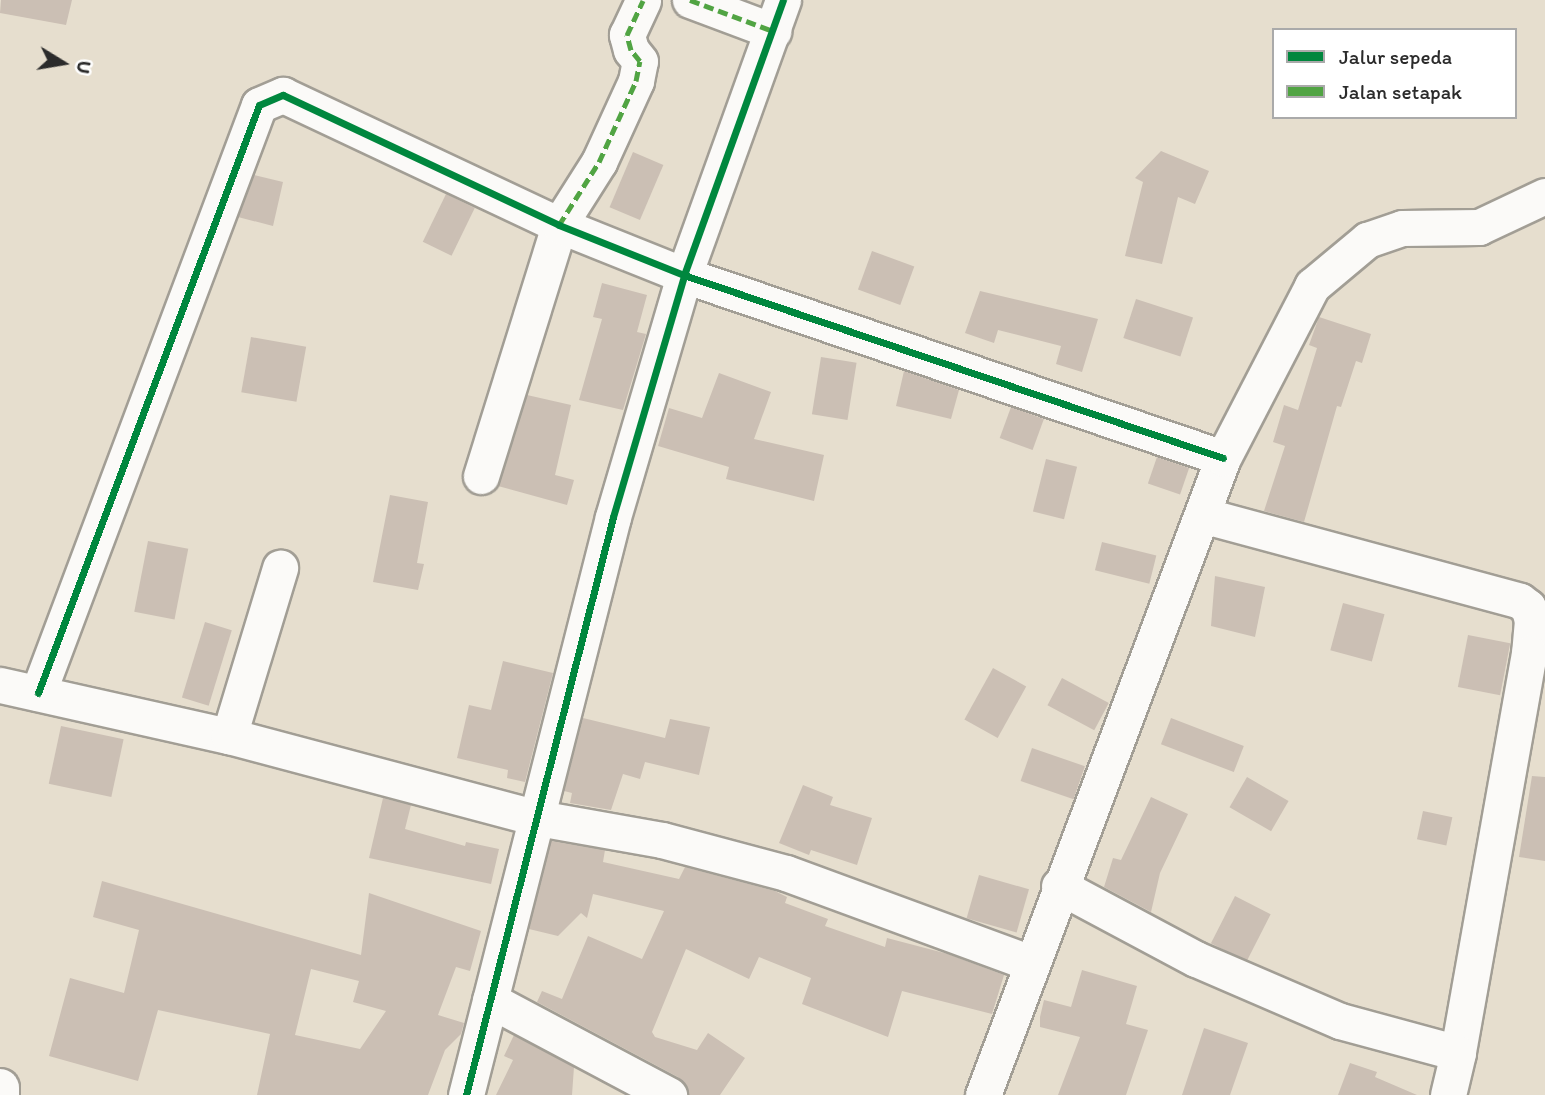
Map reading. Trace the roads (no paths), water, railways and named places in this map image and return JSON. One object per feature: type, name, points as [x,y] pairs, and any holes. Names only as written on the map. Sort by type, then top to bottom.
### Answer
[{"type":"highway","points":[[0,1088],[1,1095]]},
{"type":"street","points":[[481,476],[559,225],[599,162],[636,81],[640,61],[631,50],[628,35],[643,0]]},
{"type":"street","points":[[466,1095],[613,517],[684,275],[778,16],[691,0]]},
{"type":"street","points":[[38,694],[259,105],[284,95],[559,225],[684,275],[1223,458]]},
{"type":"street","points":[[983,1095],[1059,886],[1223,458],[1312,286],[1367,240],[1402,228],[1479,227],[1545,196]]},
{"type":"street","points":[[1202,515],[1520,601],[1539,621],[1448,1095]]},
{"type":"street","points":[[229,736],[280,568]]},
{"type":"street","points":[[0,685],[229,736],[538,818],[662,840],[786,873],[1030,963]]},
{"type":"street","points":[[1059,886],[1196,959],[1340,1021],[1458,1053]]},
{"type":"street","points":[[491,1000],[668,1095]]}]
